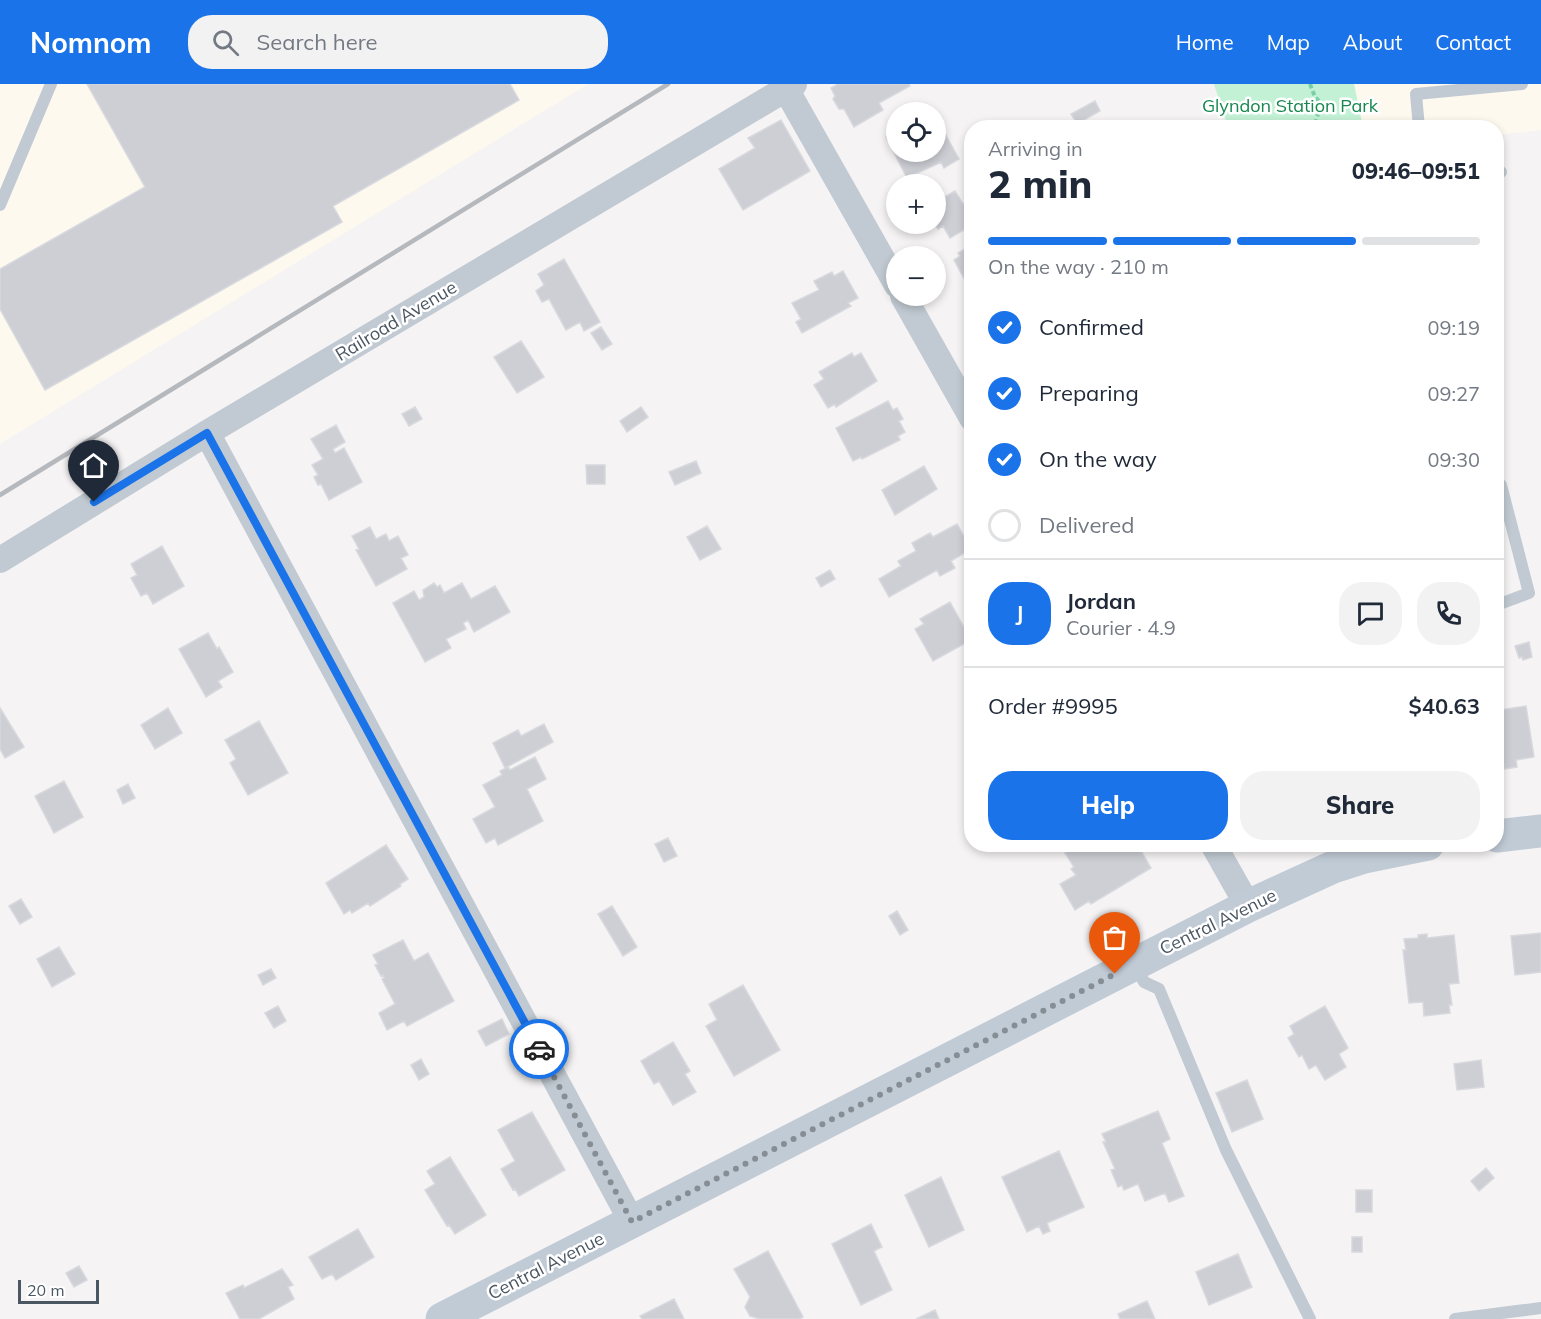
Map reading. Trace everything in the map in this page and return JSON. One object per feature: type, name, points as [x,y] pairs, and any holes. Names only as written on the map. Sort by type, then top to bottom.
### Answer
[{"type":"main road","points":[[1504,835],[1541,831]]},
{"type":"main road","name":"Central Avenue","points":[[442,1319],[1248,906],[1334,867],[1389,852]]},
{"type":"street","points":[[790,86],[886,265]]},
{"type":"street","name":"Railroad Avenue","points":[[0,560],[207,433],[790,86]]},
{"type":"street","points":[[909,306],[964,404]]},
{"type":"street","points":[[207,433],[632,1222]]},
{"type":"street","points":[[1218,852],[1248,906]]},
{"type":"lane","points":[[0,206],[51,84]]},
{"type":"lane","points":[[1418,120],[1416,94],[1522,84]]},
{"type":"lane","points":[[1504,497],[1529,593],[1504,602]]},
{"type":"lane","points":[[1135,964],[1144,982],[1159,989],[1226,1150],[1310,1319]]},
{"type":"lane","points":[[1455,1319],[1541,1308]]},
{"type":"path","points":[[1310,84],[1315,97],[1326,108],[1318,114],[1316,120]]},
{"type":"shaded area","points":[[0,84],[588,84],[0,444]]},
{"type":"shaded area","points":[[1354,84],[1541,84],[1541,130],[1504,134],[1504,120],[1362,120]]},
{"type":"green space","name":"Glyndon Station Park","points":[[1214,84],[1354,84],[1362,120],[1226,120]]},
{"type":"building","points":[[87,84],[510,84],[519,100],[333,206],[342,222],[45,390],[0,309],[0,269],[145,187]]},
{"type":"building","points":[[838,84],[909,84],[910,86],[879,103],[883,110],[854,127],[844,109],[839,109],[833,99],[835,96],[831,88]]},
{"type":"building","points":[[1095,101],[1100,111],[1084,120],[1075,120],[1071,114]]},
{"type":"building","points":[[781,120],[810,171],[743,210],[719,169],[755,148],[748,138]]},
{"type":"building","points":[[946,135],[959,159],[944,168],[941,162],[946,162]]},
{"type":"building","points":[[899,162],[941,162],[916,174],[905,174]]},
{"type":"building","points":[[955,191],[964,203],[964,230],[950,238],[946,231],[946,196]]},
{"type":"building","points":[[964,250],[964,278],[954,260],[960,256],[958,253]]},
{"type":"building","points":[[564,259],[600,322],[584,331],[580,322],[566,330],[549,299],[542,302],[536,291],[544,285],[538,274]]},
{"type":"building","points":[[843,271],[858,298],[848,303],[851,306],[802,333],[796,322],[801,319],[792,303],[819,290],[814,281],[832,272],[834,276]]},
{"type":"building","points":[[601,327],[612,344],[602,350],[591,333]]},
{"type":"building","points":[[521,341],[544,377],[517,393],[494,357]]},
{"type":"building","points":[[852,353],[854,357],[861,353],[877,381],[836,407],[835,404],[828,408],[814,385],[824,379],[819,372]]},
{"type":"building","points":[[888,401],[893,410],[897,408],[903,419],[899,421],[905,432],[898,436],[900,440],[862,459],[861,457],[853,461],[836,428]]},
{"type":"building","points":[[415,407],[422,419],[409,426],[402,414]]},
{"type":"building","points":[[641,407],[648,417],[627,432],[620,421]]},
{"type":"building","points":[[336,425],[345,442],[333,449],[335,453],[344,448],[362,482],[329,500],[321,484],[318,485],[314,477],[318,475],[312,465],[323,459],[311,439]]},
{"type":"building","points":[[696,461],[701,473],[675,485],[669,472]]},
{"type":"building","points":[[586,465],[605,465],[605,484],[587,484]]},
{"type":"building","points":[[924,466],[937,489],[895,515],[882,490]]},
{"type":"building","points":[[957,524],[964,536],[964,553],[951,561],[955,568],[940,576],[937,570],[889,597],[879,579],[901,566],[898,561],[916,551],[912,543],[930,533],[933,537]]},
{"type":"building","points":[[707,526],[721,549],[700,560],[687,537]]},
{"type":"building","points":[[370,527],[376,539],[386,534],[389,541],[398,536],[408,555],[401,558],[407,569],[376,586],[356,550],[359,549],[352,536]]},
{"type":"building","points":[[162,546],[184,586],[153,604],[147,593],[141,596],[131,578],[137,575],[131,564]]},
{"type":"building","points":[[830,570],[835,579],[821,587],[816,578]]},
{"type":"building","points":[[434,583],[437,587],[440,585],[444,593],[462,583],[471,599],[495,586],[510,612],[474,632],[468,620],[463,623],[466,629],[446,639],[451,648],[425,662],[393,603],[414,591],[419,600],[424,597],[423,590]]},
{"type":"building","points":[[950,602],[964,627],[964,644],[933,661],[915,629],[924,624],[920,619]]},
{"type":"building","points":[[208,633],[233,672],[218,681],[222,687],[206,697],[179,649]]},
{"type":"building","points":[[1529,642],[1532,657],[1523,660],[1522,657],[1519,658],[1515,646]]},
{"type":"building","points":[[1526,706],[1534,757],[1516,760],[1517,767],[1504,769],[1504,709]]},
{"type":"building","points":[[0,708],[24,747],[5,758],[0,749]]},
{"type":"building","points":[[168,708],[182,733],[155,749],[141,725]]},
{"type":"building","points":[[259,721],[288,773],[248,795],[230,763],[236,759],[225,740]]},
{"type":"building","points":[[544,724],[553,742],[505,768],[493,743],[518,730],[521,736]]},
{"type":"building","points":[[535,757],[546,779],[527,789],[543,821],[498,845],[495,838],[486,843],[473,819],[495,807],[483,785],[502,775],[500,771],[508,767],[510,770]]},
{"type":"building","points":[[64,781],[83,817],[54,833],[35,796]]},
{"type":"building","points":[[128,784],[135,798],[123,804],[117,790]]},
{"type":"building","points":[[668,838],[677,856],[664,862],[655,844]]},
{"type":"building","points":[[386,845],[408,879],[370,906],[368,903],[352,913],[350,910],[344,914],[326,883]]},
{"type":"building","points":[[1142,852],[1151,868],[1091,904],[1089,901],[1075,910],[1060,884],[1076,875],[1065,853]]},
{"type":"building","points":[[21,899],[32,917],[20,924],[9,906]]},
{"type":"building","points":[[612,906],[637,947],[623,956],[598,914]]},
{"type":"building","points":[[897,911],[908,930],[900,935],[889,916]]},
{"type":"building","points":[[1541,933],[1541,972],[1515,975],[1511,936]]},
{"type":"building","points":[[1427,934],[1427,938],[1454,935],[1459,983],[1449,984],[1452,1005],[1449,1005],[1450,1013],[1424,1016],[1423,1002],[1409,1003],[1403,950],[1406,950],[1404,939],[1418,938],[1418,935]]},
{"type":"building","points":[[403,940],[414,961],[428,953],[454,1001],[407,1026],[404,1021],[387,1030],[379,1013],[395,1004],[382,979],[383,975],[381,976],[375,965],[378,964],[373,955]]},
{"type":"building","points":[[59,947],[75,974],[52,987],[37,959]]},
{"type":"building","points":[[271,969],[276,978],[263,985],[258,975]]},
{"type":"building","points":[[743,985],[780,1050],[734,1076],[706,1026],[717,1020],[709,1004]]},
{"type":"building","points":[[278,1006],[286,1021],[274,1028],[265,1013]]},
{"type":"building","points":[[1325,1006],[1348,1048],[1339,1054],[1346,1067],[1325,1080],[1316,1065],[1309,1069],[1302,1055],[1299,1057],[1288,1038],[1294,1034],[1290,1026]]},
{"type":"building","points":[[502,1019],[509,1034],[486,1046],[478,1031]]},
{"type":"building","points":[[673,1042],[690,1071],[685,1074],[696,1092],[673,1105],[659,1081],[654,1084],[641,1061]]},
{"type":"building","points":[[421,1059],[429,1074],[419,1080],[411,1065]]},
{"type":"building","points":[[1481,1060],[1484,1087],[1457,1090],[1454,1064]]},
{"type":"building","points":[[1247,1080],[1263,1119],[1232,1132],[1216,1093]]},
{"type":"building","points":[[1158,1111],[1170,1139],[1162,1143],[1184,1196],[1169,1202],[1165,1193],[1145,1201],[1138,1184],[1124,1190],[1122,1185],[1118,1187],[1111,1170],[1115,1169],[1103,1142],[1106,1142],[1102,1134]]},
{"type":"building","points":[[532,1112],[565,1170],[519,1196],[501,1169],[515,1161],[498,1130]]},
{"type":"building","points":[[1059,1151],[1084,1207],[1047,1223],[1050,1231],[1043,1234],[1039,1226],[1027,1232],[1002,1177]]},
{"type":"building","points":[[450,1157],[486,1215],[455,1234],[449,1225],[447,1226],[425,1190],[435,1184],[427,1171]]},
{"type":"building","points":[[1486,1168],[1494,1178],[1479,1191],[1471,1181]]},
{"type":"building","points":[[941,1177],[964,1230],[929,1247],[905,1195]]},
{"type":"building","points":[[1356,1190],[1372,1190],[1372,1212],[1356,1212]]},
{"type":"building","points":[[871,1224],[882,1247],[874,1251],[892,1290],[861,1305],[832,1244]]},
{"type":"building","points":[[358,1229],[374,1257],[336,1280],[332,1274],[322,1279],[309,1257]]},
{"type":"building","points":[[1352,1237],[1362,1237],[1362,1252],[1352,1252]]},
{"type":"building","points":[[768,1251],[803,1317],[799,1319],[760,1319],[750,1316],[745,1307],[750,1297],[734,1269]]},
{"type":"building","points":[[1238,1254],[1252,1287],[1209,1305],[1196,1272]]},
{"type":"building","points":[[79,1266],[87,1280],[74,1287],[66,1273]]},
{"type":"building","points":[[282,1269],[293,1285],[288,1287],[294,1299],[259,1319],[240,1319],[226,1293],[243,1285],[244,1288]]},
{"type":"building","points":[[674,1299],[684,1319],[642,1319],[640,1316]]},
{"type":"building","points":[[1147,1301],[1155,1319],[1120,1319],[1118,1314]]},
{"type":"building","points":[[935,1310],[939,1319],[916,1319]]},
{"type":"railway","points":[[0,495],[668,84]]},
{"type":"way so far","points":[[539,1049],[632,1222],[1115,974]]},
{"type":"route","points":[[94,502],[207,433],[539,1049]]}]
